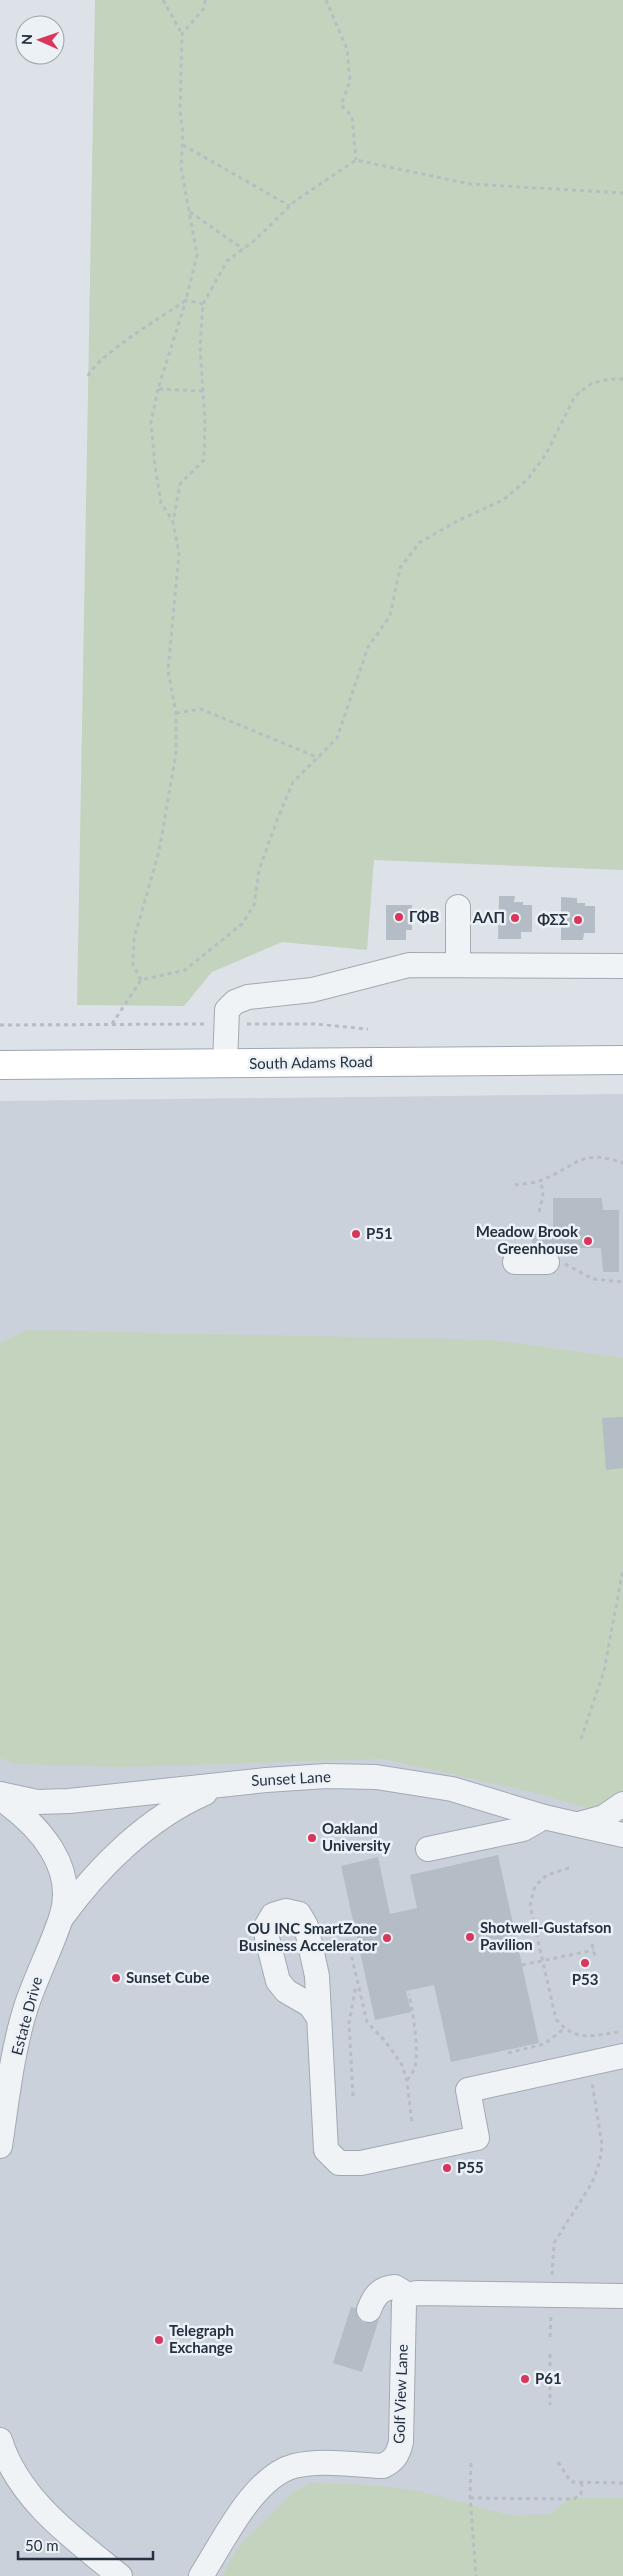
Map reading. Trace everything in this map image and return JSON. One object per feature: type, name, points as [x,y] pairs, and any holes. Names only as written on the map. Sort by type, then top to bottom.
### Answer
[{"type":"main road","name":"South Adams Road","points":[[0,1065],[623,1060]]},
{"type":"street","points":[[458,907],[458,964]]},
{"type":"street","points":[[225,1064],[226,1014],[229,1006],[239,999],[312,990],[397,967],[458,964],[623,966]]},
{"type":"street","points":[[515,1262],[547,1262]]},
{"type":"street","name":"Sunset Lane","points":[[0,1794],[24,1800],[69,1801],[235,1783],[326,1776],[403,1780],[469,1793],[544,1817],[623,1835]]},
{"type":"street","name":"Estate Drive","points":[[61,1918],[105,1867],[143,1832],[190,1800],[235,1783]]},
{"type":"street","name":"Estate Drive","points":[[0,1798],[38,1832],[60,1863],[66,1889],[61,1918],[37,1976],[22,2023],[0,2146]]},
{"type":"street","name":"Sunset Lane","points":[[578,1824],[604,1817],[623,1804]]},
{"type":"street","points":[[428,1849],[523,1829],[544,1817]]},
{"type":"street","points":[[319,2018],[326,2150],[339,2163],[361,2164],[477,2138],[468,2090],[623,2056]]},
{"type":"street","points":[[369,2310],[377,2294],[383,2290],[395,2287],[408,2295],[417,2293],[623,2296]]},
{"type":"street","name":"Golf View Lane","points":[[201,2576],[249,2501],[270,2479],[281,2471],[310,2464],[383,2466],[392,2462],[398,2454],[401,2442],[404,2303],[408,2295]]},
{"type":"street","points":[[0,2440],[11,2468],[32,2496],[78,2542],[120,2576]]},
{"type":"path","points":[[163,0],[182,34],[180,110],[183,145],[181,167],[197,255],[186,300],[158,389],[151,422],[161,503],[173,522]]},
{"type":"path","points":[[182,34],[205,7],[205,0]]},
{"type":"path","points":[[326,0],[347,49],[350,81],[341,105],[352,116],[356,160]]},
{"type":"path","points":[[183,145],[290,206]]},
{"type":"path","points":[[141,980],[133,965],[134,939],[158,852],[176,753],[176,713],[168,670],[179,554],[173,522],[180,484],[204,460],[200,346],[204,304],[227,261],[290,206],[356,160],[470,184],[623,193]]},
{"type":"path","points":[[189,212],[243,249]]},
{"type":"path","points":[[88,376],[92,370],[113,352],[186,300],[204,304]]},
{"type":"path","points":[[112,1024],[141,980],[185,970],[242,924],[254,905],[260,870],[277,820],[294,782],[337,738],[368,647],[390,616],[400,568],[419,543],[457,521],[503,500],[527,480],[546,454],[574,396],[592,383],[611,379],[623,379]]},
{"type":"path","points":[[158,389],[203,391]]},
{"type":"path","points":[[176,713],[201,709],[319,758]]},
{"type":"path","points":[[0,1025],[213,1024]]},
{"type":"path","points":[[238,1024],[314,1024],[368,1029]]},
{"type":"path","points":[[514,1185],[541,1180],[579,1159],[607,1158],[623,1163]]},
{"type":"path","points":[[539,1212],[543,1196],[541,1180]]},
{"type":"path","points":[[547,1262],[567,1264],[593,1278],[623,1282]]},
{"type":"path","points":[[581,1739],[604,1671],[623,1569]]},
{"type":"path","points":[[569,1868],[547,1875],[535,1886],[530,1906],[556,2019],[564,2029],[577,2035],[590,2036],[618,2032]]},
{"type":"path","points":[[329,1945],[349,1941],[367,2022],[394,2052],[402,2065],[407,2081],[412,2124]]},
{"type":"path","points":[[592,1944],[595,1956]]},
{"type":"path","points":[[522,1965],[594,1950]]},
{"type":"path","points":[[353,2096],[349,2023],[357,1981]]},
{"type":"path","points":[[407,2081],[415,2068],[416,2059],[413,2015],[409,1994]]},
{"type":"path","points":[[508,2053],[544,2044],[564,2029]]},
{"type":"path","points":[[552,2276],[554,2243],[592,2183],[600,2161],[602,2145],[590,2074]]},
{"type":"path","points":[[550,2337],[551,2312]]},
{"type":"path","points":[[550,2354],[550,2405]]},
{"type":"path","points":[[558,2462],[571,2482],[623,2482]]},
{"type":"path","points":[[471,2463],[470,2498],[476,2576]]},
{"type":"path","points":[[470,2498],[574,2499],[579,2498],[581,2494],[582,2482]]},
{"type":"shaded area","name":"Oakland University","points":[[623,1094],[623,2576],[0,2576],[0,1101]]},
{"type":"green space","points":[[95,0],[623,0],[623,870],[374,860],[367,950],[282,942],[212,972],[184,1006],[77,1005]]},
{"type":"green space","points":[[27,1330],[493,1340],[623,1358],[623,1819],[540,1794],[385,1759],[122,1767],[14,1764],[0,1758],[0,1343]]},
{"type":"green space","points":[[312,2483],[373,2485],[420,2491],[512,2516],[551,2514],[570,2498],[623,2498],[623,2576],[222,2576],[237,2548],[293,2492]]},
{"type":"building","name":"AΛΠ","points":[[499,896],[515,896],[514,902],[532,905],[532,932],[521,932],[521,939],[498,939]]},
{"type":"building","name":"ΦΣΣ","points":[[561,897],[577,898],[577,903],[585,903],[585,906],[595,906],[595,933],[584,933],[583,940],[561,940]]},
{"type":"building","name":"ΓΦB","points":[[386,905],[412,905],[412,930],[406,930],[406,940],[386,940]]},
{"type":"building","points":[[553,1198],[602,1198],[603,1210],[619,1210],[619,1272],[603,1272],[601,1248],[532,1248],[532,1230],[553,1230]]},
{"type":"building","points":[[623,1417],[623,1468],[606,1470],[602,1418]]},
{"type":"building","name":"Shotwell-Gustafson Pavilion","points":[[498,1855],[539,2043],[451,2062],[434,1985],[406,1991],[411,2012],[375,2020],[341,1866],[378,1857],[390,1914],[417,1908],[410,1875]]},
{"type":"building","points":[[351,2307],[356,2308],[358,2318],[364,2323],[372,2323],[379,2319],[362,2372],[333,2363]]},
{"type":"place","name":"ΓΦB","points":[[399,917]]},
{"type":"place","name":"AΛΠ","points":[[515,918]]},
{"type":"place","name":"ΦΣΣ","points":[[578,920]]},
{"type":"place","name":"P51","points":[[356,1234]]},
{"type":"place","name":"Meadow Brook Greenhouse","points":[[588,1241]]},
{"type":"place","name":"Oakland University","points":[[312,1838]]},
{"type":"place","name":"Shotwell-Gustafson Pavilion","points":[[470,1937]]},
{"type":"place","name":"OU INC SmartZone Business Accelerator","points":[[387,1938]]},
{"type":"place","name":"P53","points":[[585,1963]]},
{"type":"place","name":"Sunset Cube","points":[[116,1978]]},
{"type":"place","name":"P55","points":[[447,2168]]},
{"type":"place","name":"Telegraph Exchange","points":[[159,2340]]},
{"type":"place","name":"P61","points":[[525,2379]]}]
